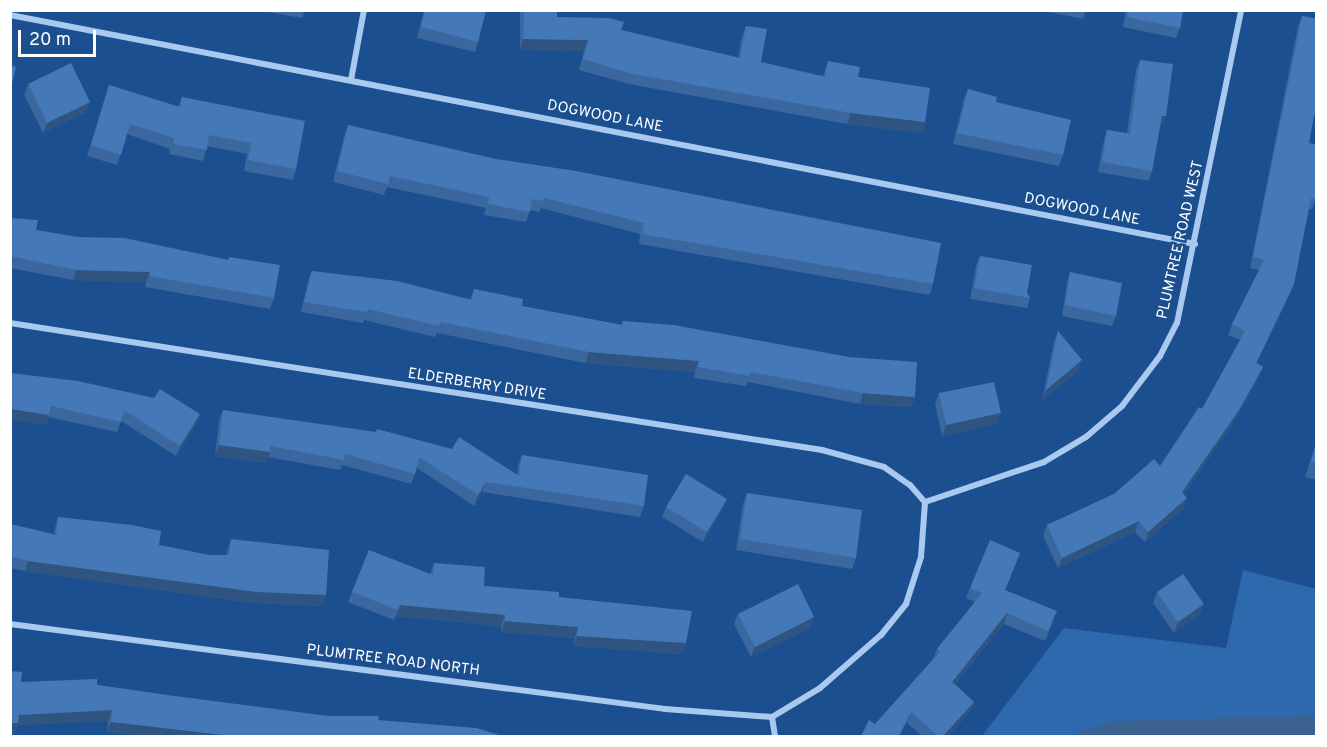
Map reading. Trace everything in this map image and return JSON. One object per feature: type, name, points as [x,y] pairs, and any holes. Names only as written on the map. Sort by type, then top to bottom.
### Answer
[{"type":"street","points":[[351,80],[364,10]]},
{"type":"street","name":"PLUMTREE ROAD WEST","points":[[925,502],[1044,462],[1086,437],[1122,406],[1160,356],[1177,323],[1195,244],[1241,10]]},
{"type":"street","name":"DOGWOOD LANE","points":[[10,15],[1195,244]]},
{"type":"street","name":"ELDERBERRY DRIVE","points":[[10,323],[822,450],[884,467],[910,485],[925,502]]},
{"type":"street","points":[[775,736],[772,717],[820,688],[881,635],[906,604],[921,557],[925,502]]},
{"type":"street","name":"PLUMTREE ROAD NORTH","points":[[10,624],[665,709],[772,717]]},
{"type":"shaded area","points":[[1243,570],[1316,589],[1316,736],[982,736],[1064,628],[1226,648]]},
{"type":"shaded area","points":[[1316,716],[1316,736],[1077,736],[1080,732],[1116,721]]},
{"type":"building","points":[[425,10],[486,10],[478,42],[421,27]]},
{"type":"building","points":[[524,10],[557,10],[557,17],[609,18],[624,22],[621,30],[740,58],[746,26],[767,29],[761,62],[825,77],[828,61],[860,67],[858,77],[930,88],[925,122],[851,113],[633,74],[583,59],[588,40],[523,39]]},
{"type":"building","points":[[1128,10],[1183,10],[1180,28],[1127,17]]},
{"type":"building","points":[[1302,16],[1317,19],[1317,104],[1309,143],[1317,145],[1317,195],[1315,199],[1311,198],[1294,284],[1256,363],[1263,367],[1239,410],[1182,492],[1187,498],[1148,532],[1139,521],[1062,558],[1047,525],[1114,494],[1154,459],[1160,466],[1199,407],[1202,409],[1245,331],[1232,324],[1264,260],[1253,257]]},
{"type":"building","points":[[1140,60],[1173,64],[1166,116],[1162,116],[1152,171],[1102,162],[1107,130],[1130,134]]},
{"type":"building","points":[[71,63],[90,102],[47,123],[28,84]]},
{"type":"building","points":[[10,65],[16,67],[10,93]]},
{"type":"building","points":[[109,85],[180,107],[182,97],[305,121],[296,169],[248,160],[251,143],[209,135],[207,150],[173,144],[174,138],[130,124],[121,155],[91,145]]},
{"type":"building","points":[[968,89],[997,97],[996,102],[1071,120],[1063,155],[957,133]]},
{"type":"building","points":[[348,125],[496,159],[576,171],[941,243],[933,284],[642,234],[644,223],[544,198],[543,201],[532,199],[530,212],[488,204],[489,197],[390,176],[388,184],[337,171]]},
{"type":"building","points":[[10,218],[38,220],[36,230],[76,237],[124,238],[229,260],[229,257],[280,265],[274,298],[149,276],[150,272],[76,270],[10,256]]},
{"type":"building","points":[[980,256],[1032,265],[1027,293],[1030,298],[974,288]]},
{"type":"building","points":[[312,271],[397,281],[472,300],[474,289],[523,299],[522,306],[622,325],[623,321],[674,325],[849,357],[917,362],[915,397],[863,393],[751,372],[750,376],[698,367],[699,361],[589,352],[440,322],[439,326],[368,309],[367,312],[304,302]]},
{"type":"building","points":[[1070,272],[1122,283],[1116,316],[1065,305]]},
{"type":"building","points":[[1058,331],[1082,360],[1046,390]]},
{"type":"building","points":[[10,373],[78,381],[154,398],[160,389],[200,414],[180,446],[124,410],[121,422],[51,406],[49,415],[10,409]]},
{"type":"building","points":[[994,382],[1001,413],[946,425],[939,393]]},
{"type":"building","points":[[223,410],[376,432],[377,429],[452,449],[459,437],[519,476],[522,455],[648,475],[644,506],[486,482],[478,495],[419,457],[415,474],[345,454],[344,460],[270,446],[270,452],[219,445]]},
{"type":"building","points":[[1317,443],[1317,463],[1311,461]]},
{"type":"building","points":[[686,474],[727,499],[707,532],[666,507]]},
{"type":"building","points":[[747,493],[862,510],[856,558],[740,539]]},
{"type":"building","points":[[58,517],[132,525],[161,531],[159,545],[209,555],[229,555],[231,539],[329,550],[326,595],[256,592],[28,561],[10,556],[10,524],[56,535]]},
{"type":"building","points":[[990,540],[1020,553],[1005,590],[1057,611],[1048,631],[1007,613],[952,682],[974,702],[943,736],[938,736],[911,712],[899,736],[861,736],[869,720],[875,724],[940,652],[937,649],[982,593],[970,588]]},
{"type":"building","points":[[369,550],[433,575],[434,563],[485,567],[484,586],[559,592],[559,597],[692,611],[686,643],[577,636],[578,627],[505,621],[505,615],[400,605],[398,610],[352,592]]},
{"type":"building","points":[[1183,574],[1204,604],[1178,622],[1157,592]]},
{"type":"building","points":[[798,584],[814,617],[755,647],[738,614]]},
{"type":"building","points":[[10,671],[22,672],[21,682],[97,679],[97,685],[167,695],[328,716],[379,716],[378,720],[476,728],[503,736],[231,736],[111,722],[112,710],[19,715],[18,723],[10,723]]}]
